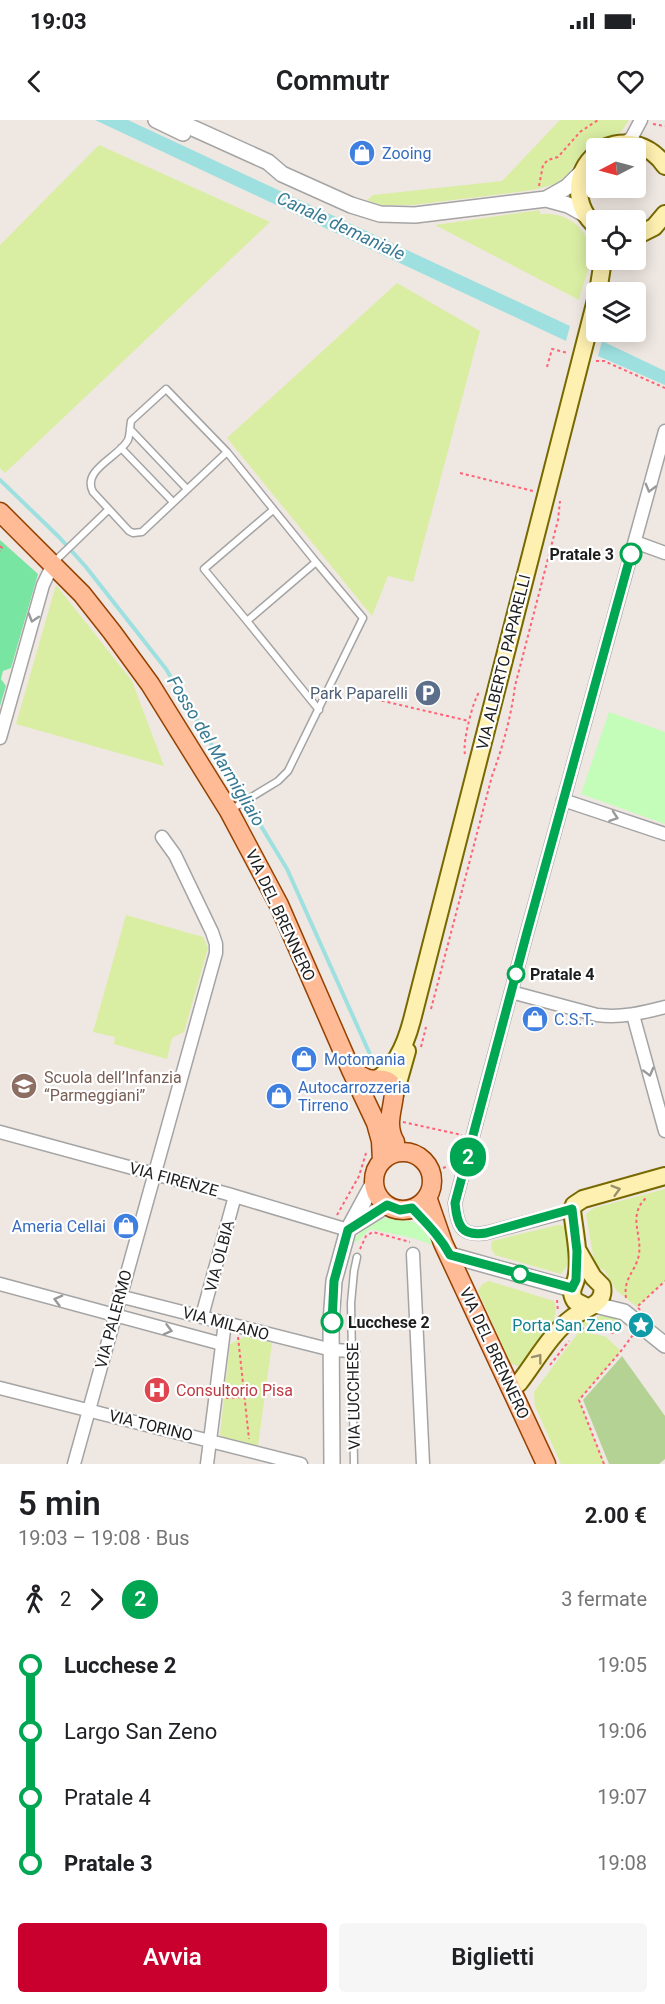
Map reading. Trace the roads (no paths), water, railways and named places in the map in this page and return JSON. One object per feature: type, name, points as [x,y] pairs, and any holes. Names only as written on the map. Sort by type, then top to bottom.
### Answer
[{"type":"main road","points":[[646,149],[655,154],[665,165]]},
{"type":"main road","points":[[586,164],[582,171],[579,192],[586,216]]},
{"type":"main road","points":[[646,231],[657,224],[665,214]]},
{"type":"main road","name":"VIA ALBERTO PAPARELLI","points":[[394,1096],[586,338]]},
{"type":"main road","name":"VIA DEL BRENNERO","points":[[0,512],[57,559],[150,684],[235,807],[378,1129],[382,1147],[374,1156]]},
{"type":"main road","name":"VIA ALBERTO PAPARELLI","points":[[375,1080],[394,1063],[410,1028]]},
{"type":"main road","points":[[351,1070],[361,1076],[375,1080],[382,1079],[390,1083],[394,1089],[389,1118],[390,1132],[395,1141],[408,1152],[422,1159],[430,1171],[432,1183],[427,1197],[412,1208],[400,1210],[387,1205],[378,1195],[374,1182],[376,1171],[374,1156],[408,1152]]},
{"type":"main road","points":[[366,1100],[366,1088],[375,1080]]},
{"type":"main road","points":[[591,1306],[575,1301],[580,1283],[572,1209],[574,1205],[583,1199],[665,1176]]},
{"type":"main road","name":"VIA DEL BRENNERO","points":[[427,1197],[447,1249],[546,1464]]},
{"type":"main road","name":"VIA DEL BRENNERO","points":[[412,1208],[447,1249]]},
{"type":"main road","points":[[512,1389],[572,1329],[602,1294],[580,1283]]},
{"type":"street","points":[[156,120],[265,171],[282,174],[359,208],[388,215],[415,215],[543,195],[567,187],[582,171]]},
{"type":"street","points":[[175,120],[268,162],[282,174]]},
{"type":"street","points":[[631,138],[644,122]]},
{"type":"street","points":[[643,138],[644,122]]},
{"type":"street","points":[[543,195],[568,205],[586,222]]},
{"type":"street","points":[[572,1209],[475,1235],[466,1233],[459,1223],[455,1203],[665,431]]},
{"type":"street","points":[[635,542],[665,553]]},
{"type":"street","points":[[0,738],[40,596],[57,559]]},
{"type":"street","points":[[563,800],[665,834]]},
{"type":"street","name":"VIA PALERMO","points":[[74,1464],[216,944],[176,855],[162,837]]},
{"type":"street","points":[[511,992],[610,1017],[633,1015],[665,1007]]},
{"type":"street","points":[[633,1015],[665,1131]]},
{"type":"street","name":"VIA FIRENZE","points":[[0,1132],[235,1196],[348,1230]]},
{"type":"street","name":"VIA LUCCHESE","points":[[332,1464],[334,1281],[348,1230],[374,1182]]},
{"type":"street","name":"VIA OLBIA","points":[[202,1316],[235,1196]]},
{"type":"street","points":[[348,1230],[387,1205]]},
{"type":"street","points":[[413,1248],[423,1464]]},
{"type":"street","points":[[447,1249],[580,1283],[622,1310],[665,1345]]},
{"type":"street","name":"VIA MILANO","points":[[0,1284],[222,1344]]},
{"type":"street","name":"VIA MILANO","points":[[119,1296],[332,1350],[353,1351]]},
{"type":"street","points":[[591,1306],[622,1310]]},
{"type":"street","points":[[207,1464],[225,1322]]},
{"type":"street","name":"VIA TORINO","points":[[0,1388],[301,1464]]},
{"type":"lane","points":[[227,452],[138,533],[129,531],[108,510],[93,492],[90,482],[92,476],[128,439],[131,421],[166,389],[227,452],[363,618],[288,771],[278,780],[235,807]]},
{"type":"lane","points":[[130,429],[187,489]]},
{"type":"lane","points":[[121,448],[173,502]]},
{"type":"lane","points":[[57,559],[108,510]]},
{"type":"lane","points":[[273,510],[204,569],[319,710]]},
{"type":"lane","points":[[248,621],[316,562]]},
{"type":"lane","name":"VIA LUCCHESE","points":[[354,1464],[351,1303],[357,1257]]},
{"type":"water","name":"Canale demaniale","points":[[95,120],[128,120],[570,326],[566,341]]},
{"type":"water","points":[[602,342],[604,342],[665,371],[665,385],[598,356]]},
{"type":"waterway","name":"Fosso del Marmigliaio","points":[[0,480],[59,537],[86,567],[166,669],[287,869],[373,1061]]},
{"type":"place","name":"Zooing","points":[[362,153]]},
{"type":"place","name":"Pratale 3","points":[[631,554]]},
{"type":"place","name":"Park Paparelli","points":[[428,693]]},
{"type":"place","name":"Pratale 4","points":[[516,974]]},
{"type":"place","name":"C.S.T.","points":[[535,1019]]},
{"type":"place","name":"Motomania","points":[[304,1059]]},
{"type":"place","name":"Scuola dell’Infanzia “Parmeggiani”","points":[[24,1086]]},
{"type":"place","name":"Autocarrozzeria Tirreno","points":[[279,1096]]},
{"type":"place","name":"Ameria Cellai","points":[[126,1226]]},
{"type":"place","name":"Lucchese 2","points":[[332,1322]]},
{"type":"place","name":"Porta San Zeno","points":[[641,1325]]},
{"type":"place","name":"Consultorio Pisa","points":[[157,1390]]}]
